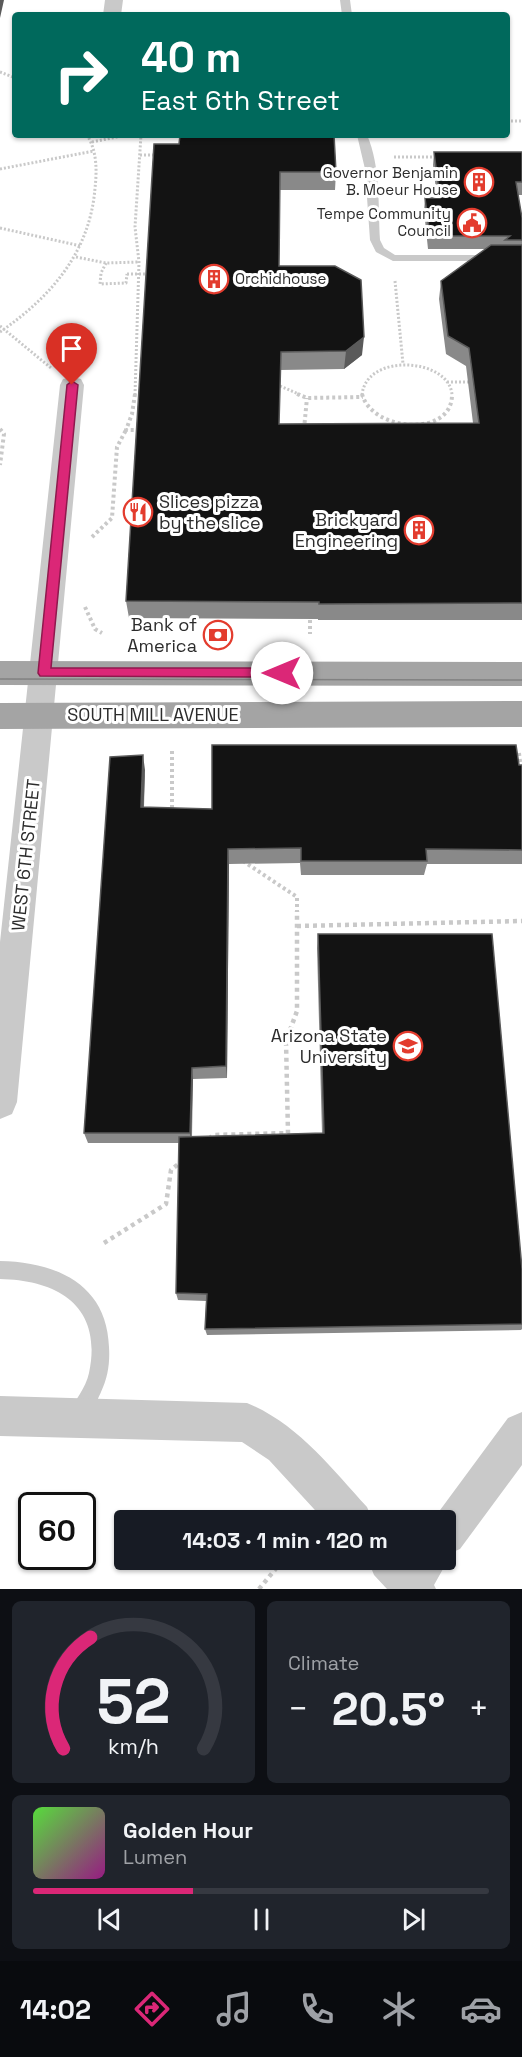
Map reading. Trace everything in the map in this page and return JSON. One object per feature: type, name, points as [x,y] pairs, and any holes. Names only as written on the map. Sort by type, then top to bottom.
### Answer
[{"type":"main road","points":[[0,673],[522,674]]},
{"type":"main road","name":"SOUTH MILL AVENUE","points":[[0,716],[522,714]]},
{"type":"street","name":"WEST 6TH STREET","points":[[0,1102],[3,1035],[40,716],[72,385]]},
{"type":"street","points":[[0,1416],[248,1423],[283,1446],[343,1510]]},
{"type":"street","points":[[456,1521],[522,1432]]},
{"type":"lane","points":[[364,138],[375,240],[380,250],[393,258],[522,258]]},
{"type":"lane","points":[[0,1270],[17,1269],[56,1277],[84,1298],[101,1335],[98,1377],[77,1418]]},
{"type":"path","points":[[0,332],[36,305],[60,280],[76,257],[91,223],[96,195],[94,151],[89,138]]},
{"type":"path","points":[[92,142],[112,138]]},
{"type":"path","points":[[91,548],[92,536],[112,518],[117,447],[132,414],[136,384],[139,262],[135,226],[141,138]]},
{"type":"path","points":[[0,170],[94,151]]},
{"type":"path","points":[[140,155],[163,155]]},
{"type":"path","points":[[368,156],[443,157]]},
{"type":"path","points":[[0,228],[81,246]]},
{"type":"path","points":[[76,257],[106,263],[139,262]]},
{"type":"path","points":[[393,258],[403,364]]},
{"type":"path","points":[[106,263],[101,273],[100,284],[126,283],[127,274],[149,274]]},
{"type":"path","points":[[0,326],[72,385]]},
{"type":"path","points":[[403,364],[429,368],[447,382],[452,391],[447,410],[438,418],[412,425],[386,420],[367,406],[363,397],[363,387],[368,378],[377,370],[389,365],[403,364]]},
{"type":"path","points":[[447,382],[479,382]]},
{"type":"path","points":[[280,386],[307,398],[363,397]]},
{"type":"path","points":[[304,431],[307,398]]},
{"type":"path","points":[[412,425],[413,433]]},
{"type":"path","points":[[0,429],[4,434],[0,465]]},
{"type":"path","points":[[126,430],[150,430]]},
{"type":"path","points":[[86,595],[85,607],[94,629],[102,633]]},
{"type":"path","points":[[309,610],[310,634]]},
{"type":"path","points":[[172,751],[172,814]]},
{"type":"path","points":[[519,753],[522,778]]},
{"type":"path","points":[[205,1142],[213,1135],[288,1133],[286,1041],[297,1011],[297,897],[239,858]]},
{"type":"path","points":[[297,926],[522,921]]},
{"type":"path","points":[[104,1243],[166,1203],[171,1170],[188,1156]]},
{"type":"path","points":[[259,1589],[275,1570]]},
{"type":"building","points":[[180,138],[334,138],[336,172],[280,172],[279,266],[335,266],[361,280],[364,337],[346,351],[281,352],[279,424],[479,423],[469,348],[448,336],[441,281],[491,245],[522,245],[522,603],[319,604],[319,602],[126,601],[154,144],[179,144]]},
{"type":"building","points":[[434,152],[522,152],[522,182],[516,182],[522,218],[522,240],[505,240],[510,236],[430,236],[425,198],[440,198]]},
{"type":"building","points":[[212,745],[516,745],[519,765],[522,765],[522,850],[426,849],[427,861],[301,861],[301,848],[228,849],[226,1066],[192,1068],[190,1133],[84,1133],[110,757],[143,755],[141,807],[212,809]]},
{"type":"building","name":"Arizona State University","points":[[318,934],[492,934],[522,1269],[522,1324],[205,1329],[207,1294],[176,1293],[179,1137],[324,1133]]},
{"type":"tram line","points":[[0,679],[522,680]]},
{"type":"place","name":"Governor Benjamin B. Moeur House","points":[[479,182]]},
{"type":"place","name":"Tempe Community Council","points":[[472,223]]},
{"type":"place","name":"Orchidhouse","points":[[214,279]]},
{"type":"place","name":"Slices pizza by the slice","points":[[138,512]]},
{"type":"place","name":"Brickyard Engineering","points":[[419,530]]},
{"type":"place","name":"Bank of America","points":[[218,635]]},
{"type":"place","name":"Arizona State University","points":[[408,1046]]},
{"type":"route","points":[[72,385],[44,673],[282,673]]}]
